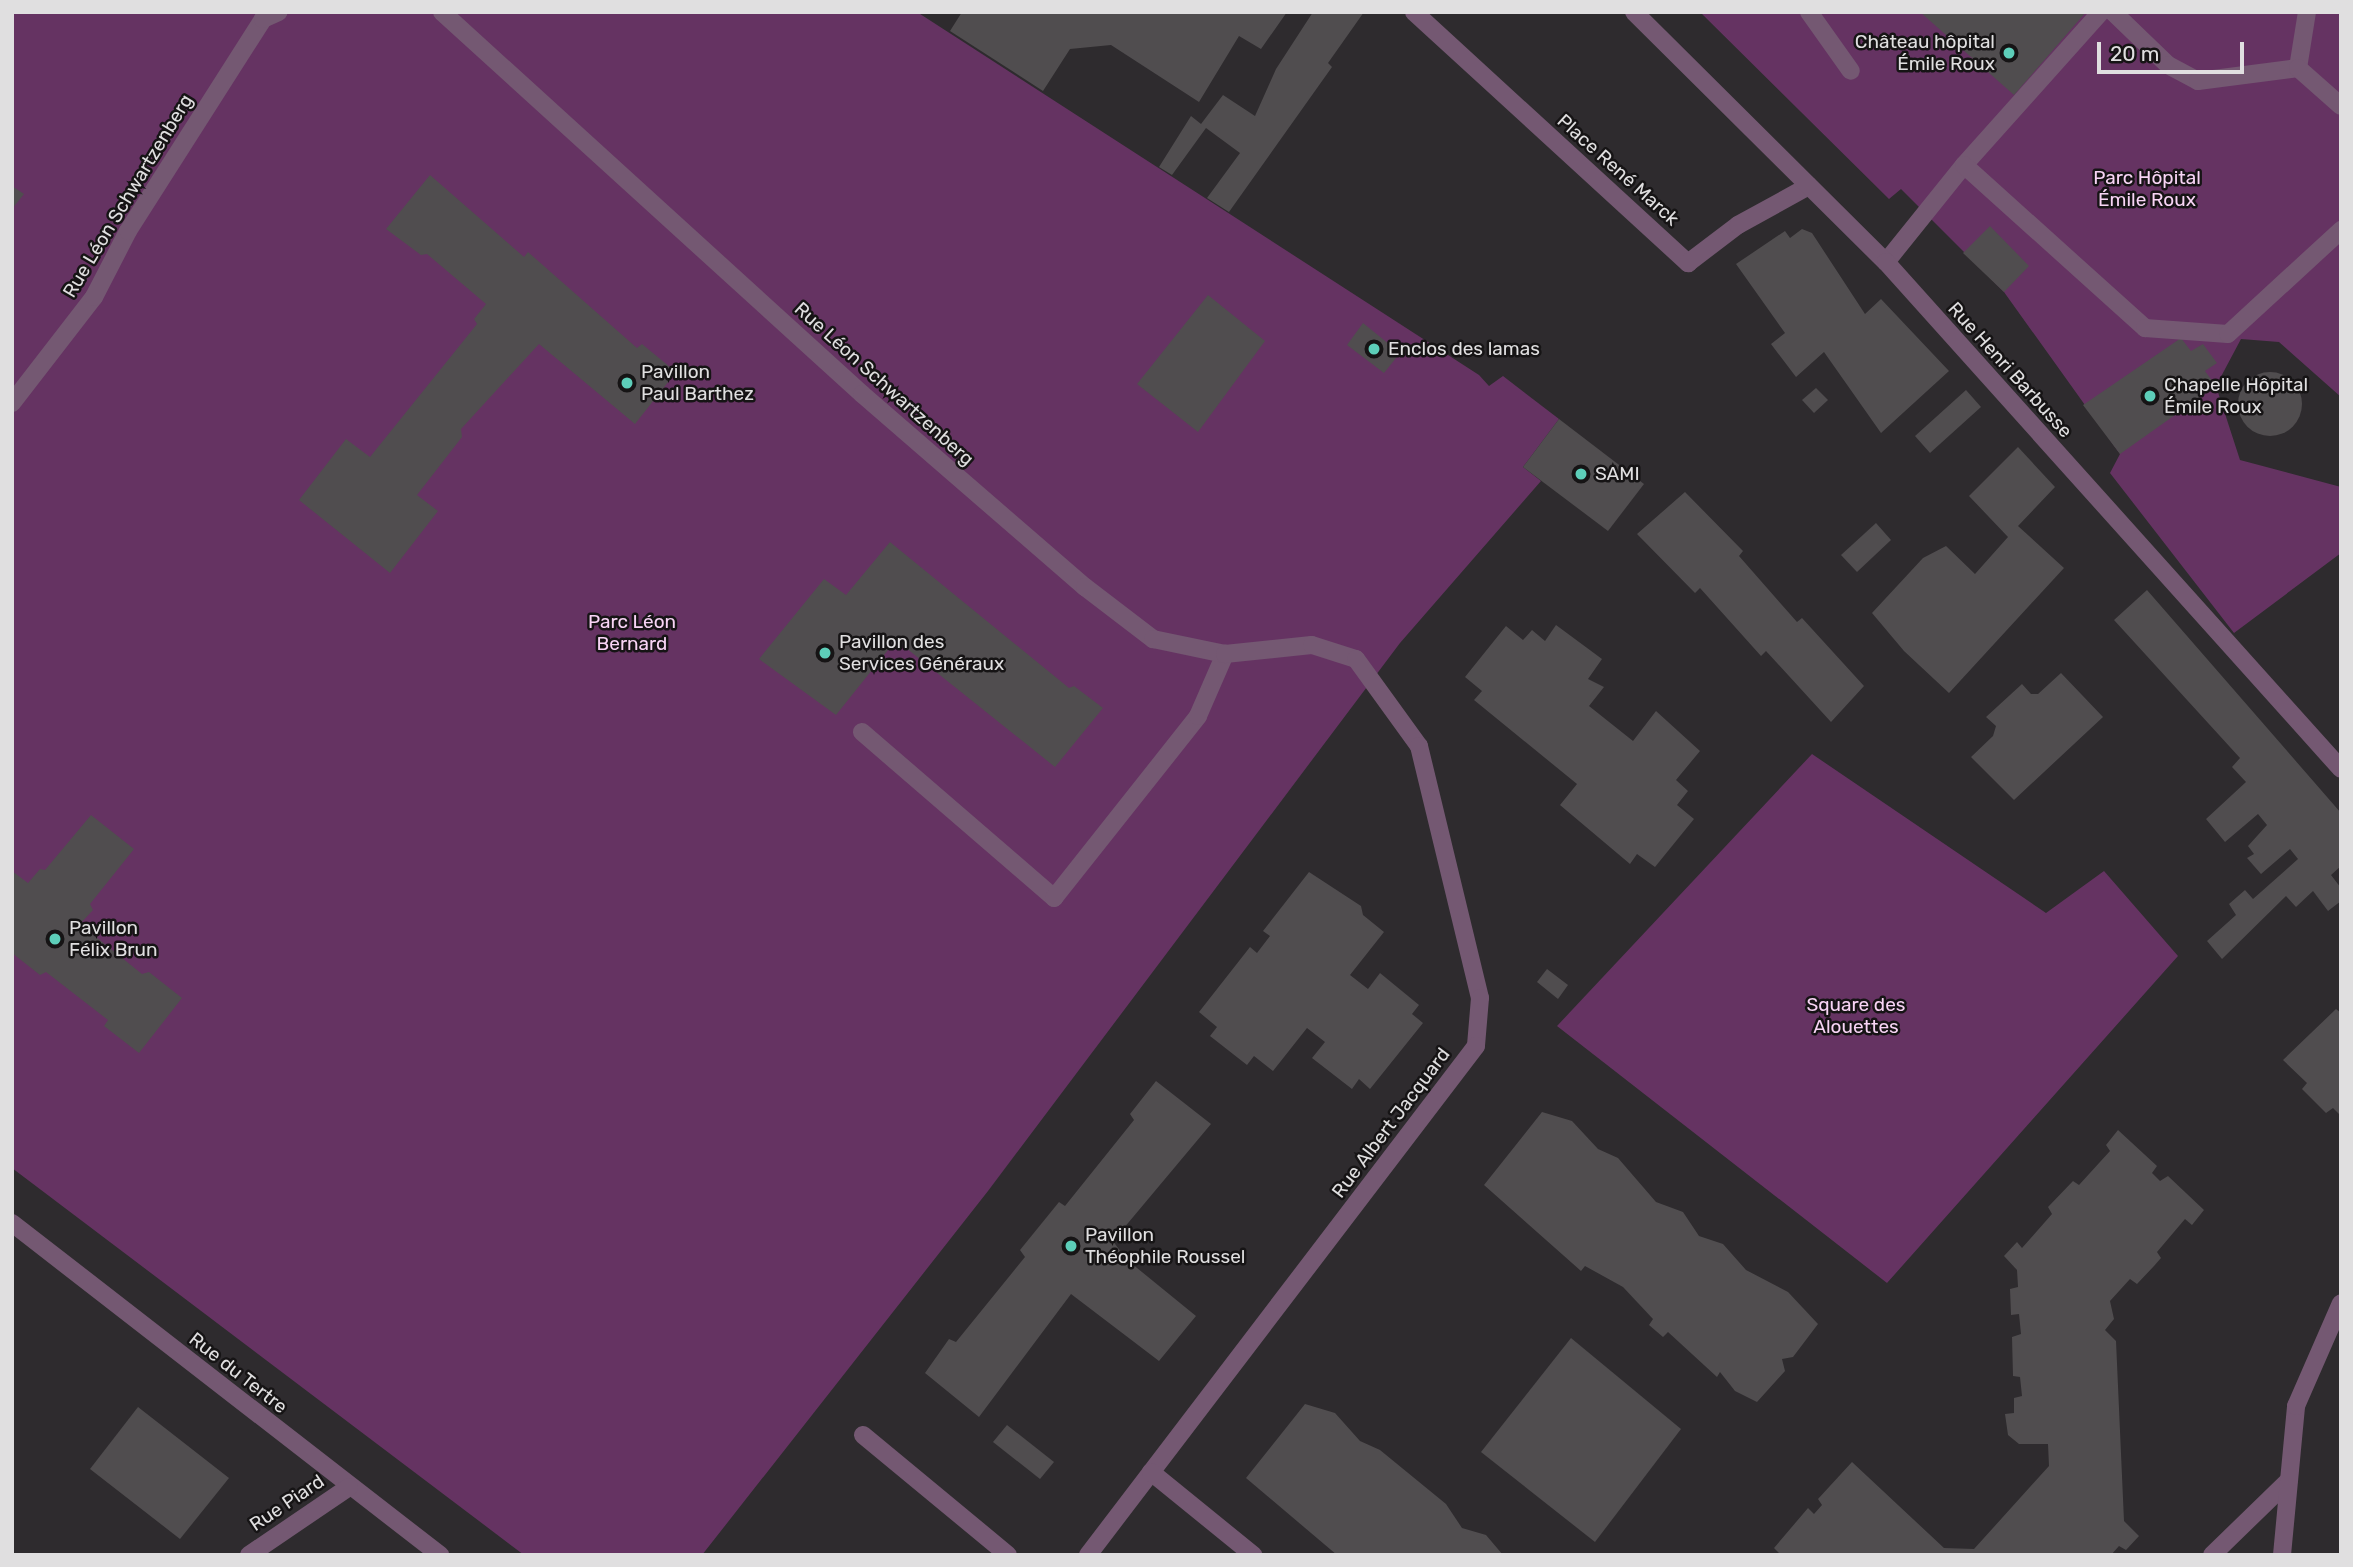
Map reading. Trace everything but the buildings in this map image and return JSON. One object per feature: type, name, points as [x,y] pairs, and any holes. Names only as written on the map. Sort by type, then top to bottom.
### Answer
[{"type":"street","name":"Rue Léon Schwartzenberg","points":[[12,403],[94,297],[148,198],[263,19],[278,12]]},
{"type":"street","name":"Rue Léon Schwartzenberg","points":[[442,12],[862,394],[1085,587],[1153,639],[1225,654],[1312,645],[1356,659]]},
{"type":"street","name":"Place René Marck","points":[[1414,12],[1688,262],[1738,225],[1810,186]]},
{"type":"street","name":"Rue Henri Barbusse","points":[[1634,12],[1885,262],[2341,769]]},
{"type":"street","points":[[1809,12],[1851,71]]},
{"type":"street","points":[[1885,262],[1964,165],[2101,12]]},
{"type":"street","points":[[2113,12],[2168,65],[2198,80],[2298,68],[2341,106]]},
{"type":"street","points":[[2298,68],[2307,12]]},
{"type":"street","points":[[1964,165],[2145,328],[2228,334],[2341,230]]},
{"type":"street","points":[[862,732],[1054,898],[1198,716],[1225,654]]},
{"type":"street","name":"Rue Albert Jacquard","points":[[1088,1555],[1476,1046],[1480,998],[1419,746],[1356,659]]},
{"type":"street","name":"Rue du Tertre","points":[[12,1223],[440,1555]]},
{"type":"street","points":[[2282,1555],[2296,1406],[2341,1303]]},
{"type":"street","points":[[863,1435],[1008,1555]]},
{"type":"street","points":[[1151,1472],[1253,1555]]},
{"type":"street","points":[[2212,1555],[2289,1480]]},
{"type":"street","name":"Rue Piard","points":[[249,1555],[349,1487]]},
{"type":"green space","name":"Parc Léon Bernard","points":[[12,12],[917,12],[1479,375],[1489,386],[1503,376],[1559,419],[1523,467],[1541,481],[1400,643],[988,1191],[702,1555],[524,1555],[12,1168]]},
{"type":"green space","name":"Parc Hôpital Émile Roux","points":[[1700,12],[2341,12],[2341,397],[2279,342],[2241,339],[2216,386],[2240,460],[2341,487],[2341,553],[2234,633],[2110,473],[2120,454],[2004,292],[1901,189],[1889,199]]},
{"type":"green space","name":"Square des Alouettes","points":[[1812,754],[2046,913],[2104,871],[2178,956],[1887,1283],[1557,1026]]},
{"type":"place","name":"Château hôpital Émile Roux","points":[[2009,53]]},
{"type":"place","name":"Enclos des lamas","points":[[1374,349]]},
{"type":"place","name":"Pavillon Paul Barthez","points":[[627,383]]},
{"type":"place","name":"Chapelle Hôpital Émile Roux","points":[[2150,396]]},
{"type":"place","name":"SAMI","points":[[1581,474]]},
{"type":"place","name":"Pavillon des Services Généraux","points":[[825,653]]},
{"type":"place","name":"Pavillon Félix Brun","points":[[55,939]]},
{"type":"place","name":"Pavillon Théophile Roussel","points":[[1071,1246]]}]
